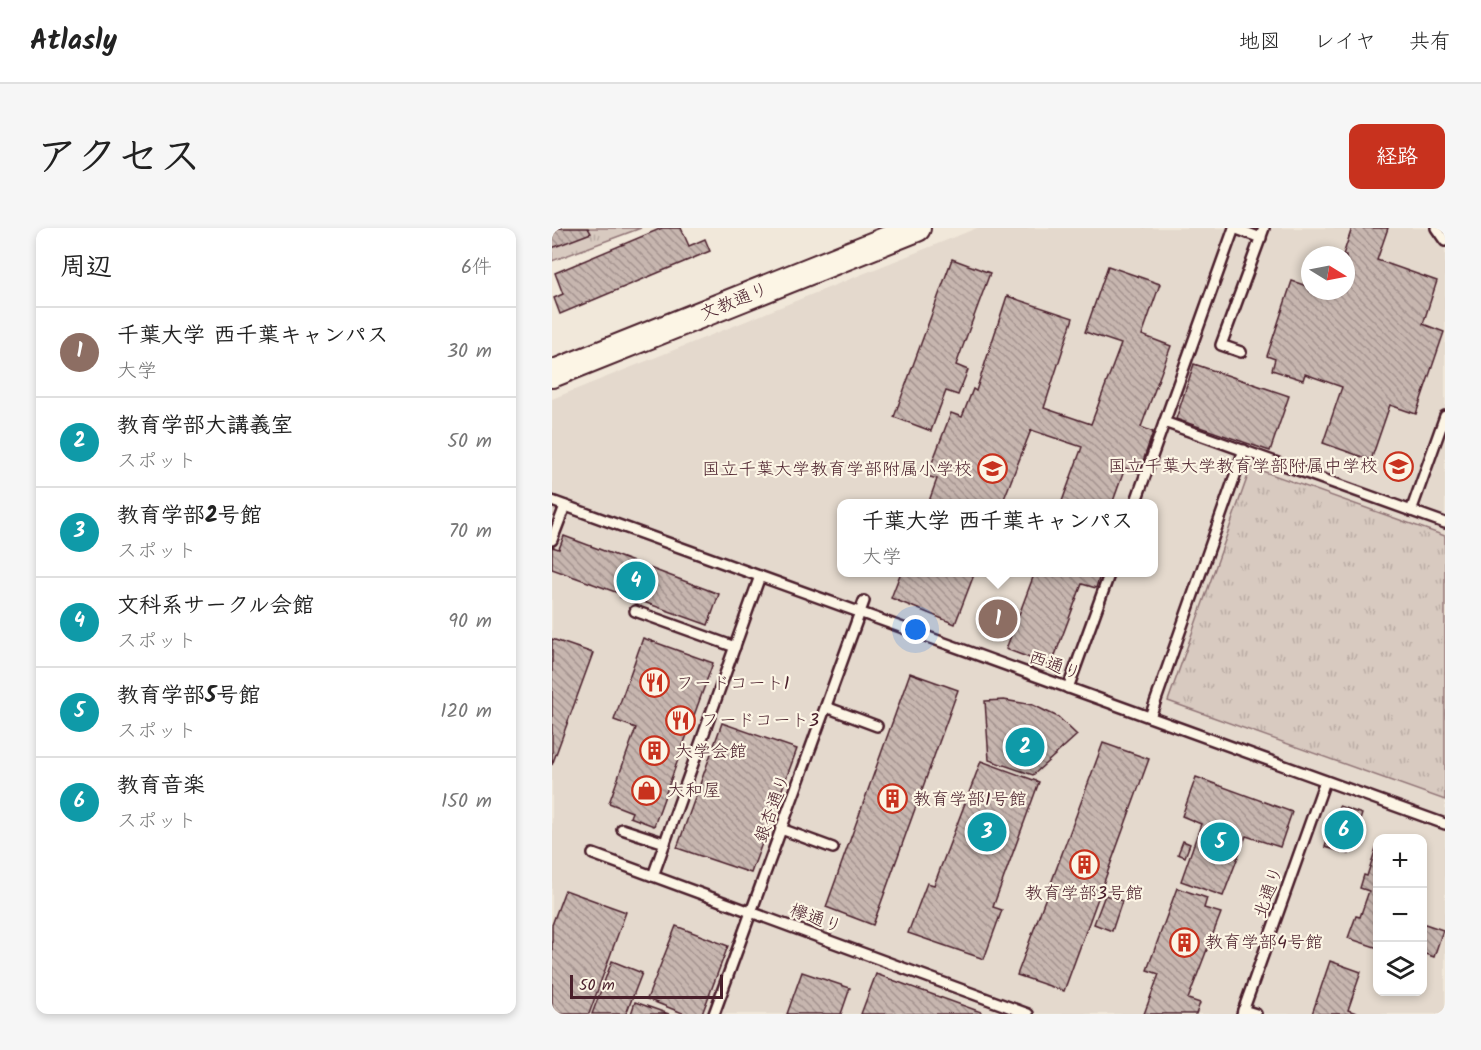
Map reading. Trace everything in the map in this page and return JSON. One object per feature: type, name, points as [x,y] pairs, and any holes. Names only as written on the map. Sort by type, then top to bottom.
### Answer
[{"type":"street","name":"文教通り","points":[[552,374],[917,228]]},
{"type":"lane","points":[[1137,499],[1234,228],[1261,238]]},
{"type":"lane","points":[[1240,352],[1221,345],[1264,228]]},
{"type":"lane","points":[[1436,228],[1445,242]]},
{"type":"lane","points":[[1412,511],[1445,416]]},
{"type":"lane","points":[[1164,422],[1445,523]]},
{"type":"lane","points":[[1150,717],[1244,450]]},
{"type":"lane","name":"西通り","points":[[552,501],[1445,824]]},
{"type":"lane","points":[[552,540],[565,506]]},
{"type":"lane","points":[[653,876],[760,576]]},
{"type":"lane","points":[[1068,688],[1109,577]]},
{"type":"lane","name":"銀杏通り","points":[[714,1014],[864,601]]},
{"type":"lane","points":[[635,611],[735,647]]},
{"type":"lane","points":[[826,707],[877,726]]},
{"type":"lane","name":"北通り","points":[[1243,1012],[1325,781]]},
{"type":"lane","points":[[622,829],[665,843]]},
{"type":"lane","points":[[781,829],[833,848]]},
{"type":"lane","name":"欅通り","points":[[593,854],[1028,1014]]},
{"type":"lane","points":[[1243,1012],[1256,1014]]},
{"type":"shaded area","points":[[977,228],[1445,228],[1445,1014],[552,1014],[552,399]]},
{"type":"green space","points":[[552,228],[641,228],[552,261]]},
{"type":"green space","points":[[1251,467],[1445,536],[1445,800],[1168,701]]},
{"type":"building","points":[[552,228],[588,228],[591,233],[552,248]]},
{"type":"building","points":[[662,228],[681,228],[689,246],[705,239],[710,251],[560,314],[554,298],[563,294],[555,273]]},
{"type":"building","points":[[1352,228],[1388,228],[1377,260],[1437,281],[1423,324],[1444,332],[1416,414],[1390,405],[1371,460],[1323,443],[1342,387],[1305,374],[1303,380],[1272,370],[1275,359],[1267,356],[1292,281],[1301,284],[1301,300],[1355,300],[1355,246],[1346,246]]},
{"type":"building","points":[[952,259],[990,273],[956,365],[968,370],[958,395],[946,391],[931,431],[894,417]]},
{"type":"building","points":[[1108,266],[1160,284],[1142,335],[1171,346],[1141,427],[1153,432],[1139,473],[1125,468],[1114,499],[1063,499],[1082,447],[1031,430],[1004,499],[930,499],[937,479],[927,476],[951,413],[962,417],[973,389],[976,391],[1007,296],[1073,318],[1044,408],[1091,424],[1121,344],[1085,332]]},
{"type":"building","points":[[1194,364],[1289,396],[1270,451],[1176,419]]},
{"type":"building","points":[[564,536],[719,594],[708,625],[638,600],[637,604],[620,597],[621,594],[552,569],[552,547],[559,549]]},
{"type":"building","points":[[899,577],[973,577],[955,624],[891,598]]},
{"type":"building","points":[[1033,577],[1099,577],[1096,588],[1082,584],[1051,666],[1006,649]]},
{"type":"building","name":"大学会館","points":[[643,638],[713,663],[654,826],[630,817],[632,812],[609,803],[636,728],[614,720]]},
{"type":"building","points":[[552,639],[593,653],[552,765]]},
{"type":"building","name":"教育学部1号館","points":[[910,673],[958,690],[873,925],[826,907]]},
{"type":"building","points":[[1004,700],[1033,705],[1058,717],[1077,735],[1033,775],[989,760],[985,701]]},
{"type":"building","points":[[722,723],[797,749],[751,873],[677,848]]},
{"type":"building","name":"教育学部3号館","points":[[1103,743],[1149,759],[1064,991],[1017,975]]},
{"type":"building","points":[[981,761],[1039,782],[993,907],[1002,910],[984,959],[908,933],[927,883],[934,885]]},
{"type":"building","points":[[1196,777],[1292,812],[1280,847],[1246,836],[1223,896],[1181,881],[1201,824],[1182,816]]},
{"type":"building","points":[[1339,806],[1362,814],[1349,854],[1325,847]]},
{"type":"building","points":[[1183,841],[1190,844],[1185,857],[1178,854]]},
{"type":"building","points":[[1373,857],[1373,946],[1348,938],[1356,916],[1360,917],[1369,891],[1360,888],[1364,875],[1367,876]]},
{"type":"building","name":"教育学部4号館","points":[[1177,888],[1207,898],[1204,908],[1221,913],[1188,999],[1200,1003],[1196,1014],[1144,1014],[1159,974],[1147,970]]},
{"type":"building","points":[[565,890],[626,912],[589,1014],[552,1014],[552,925]]},
{"type":"building","points":[[1105,895],[1122,901],[1112,931],[1094,924]]},
{"type":"building","points":[[1427,925],[1443,930],[1434,957],[1427,955]]},
{"type":"building","points":[[676,926],[728,946],[702,1014],[685,1014],[647,999]]},
{"type":"building","points":[[612,961],[642,973],[626,1014],[592,1014]]},
{"type":"building","points":[[1330,961],[1361,972],[1348,1010],[1359,1014],[1312,1014]]},
{"type":"building","points":[[802,972],[850,988],[841,1014],[787,1014]]},
{"type":"building","points":[[876,974],[981,1012],[981,1014],[861,1014]]},
{"type":"building","points":[[635,1002],[669,1014],[631,1014]]},
{"type":"place","name":"国立千葉大学教育学部附属中学校","points":[[1399,466]]},
{"type":"place","name":"国立千葉大学教育学部附属小学校","points":[[993,469]]},
{"type":"place","name":"文科系サークル会館","points":[[636,581]]},
{"type":"place","name":"千葉大学 西千葉キャンパス","points":[[998,619]]},
{"type":"place","name":"フードコート1","points":[[655,683]]},
{"type":"place","name":"フードコート3","points":[[680,720]]},
{"type":"place","name":"教育学部大講義室","points":[[1025,747]]},
{"type":"place","name":"大学会館","points":[[654,751]]},
{"type":"place","name":"大和屋","points":[[646,790]]},
{"type":"place","name":"教育学部1号館","points":[[892,799]]},
{"type":"place","name":"教育音楽","points":[[1344,830]]},
{"type":"place","name":"教育学部2号館","points":[[987,832]]},
{"type":"place","name":"教育学部5号館","points":[[1220,842]]},
{"type":"place","name":"教育学部3号館","points":[[1084,864]]},
{"type":"place","name":"教育学部4号館","points":[[1184,942]]}]
